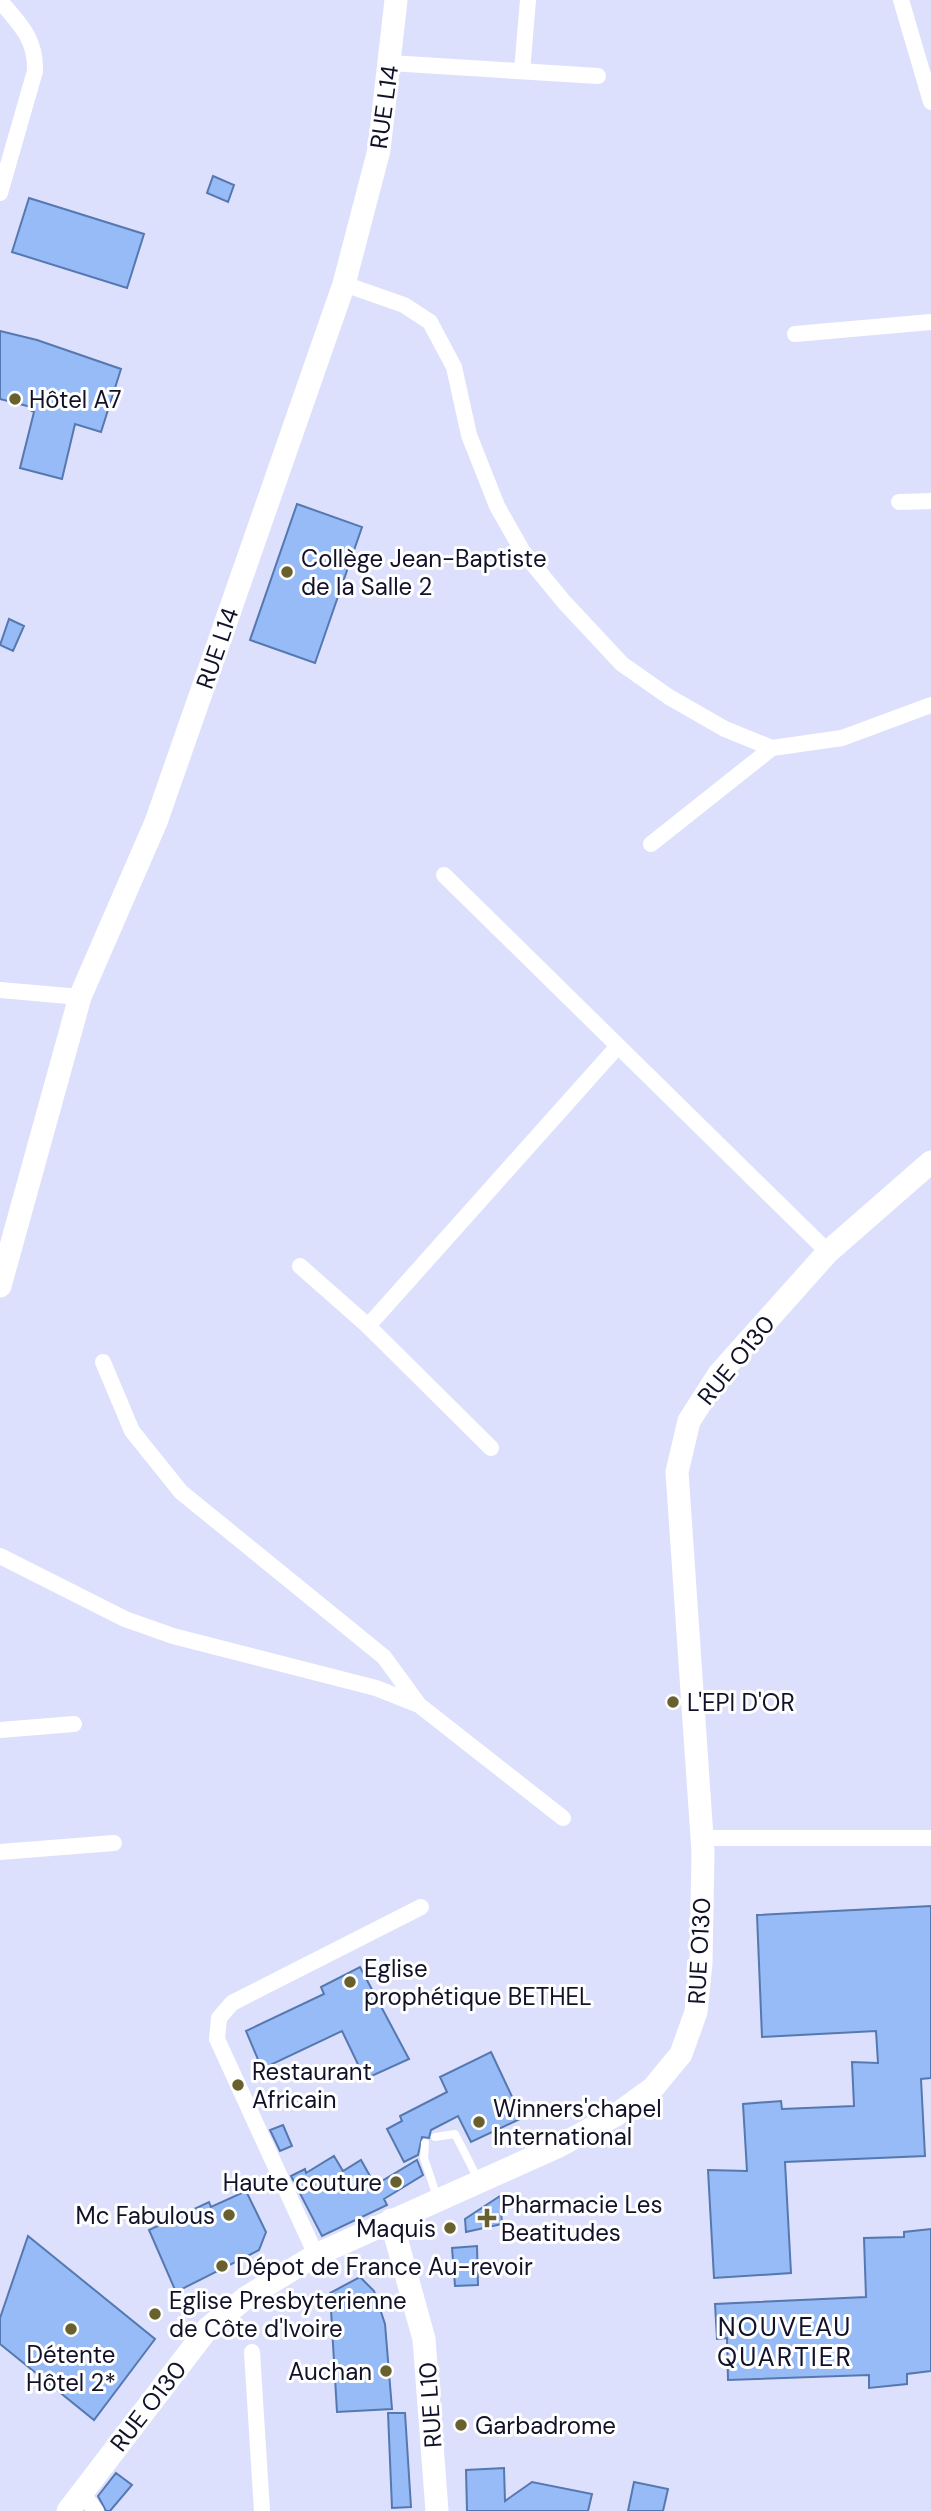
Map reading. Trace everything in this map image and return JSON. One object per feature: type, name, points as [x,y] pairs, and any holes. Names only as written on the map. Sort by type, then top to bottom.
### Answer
[{"type":"street","name":"RUE L14","points":[[0,1286],[80,997],[156,822],[227,623],[284,449],[344,284],[379,150],[396,0]]},
{"type":"street","points":[[522,71],[528,0]]},
{"type":"street","points":[[901,0],[931,102]]},
{"type":"street","points":[[0,1],[30,35],[36,53],[36,71],[0,192]]},
{"type":"street","points":[[390,63],[598,76]]},
{"type":"street","points":[[344,284],[404,305],[430,322],[454,367],[469,435],[497,506],[523,552],[572,611],[622,664],[669,697],[725,729],[772,748],[842,738],[931,705]]},
{"type":"street","points":[[795,334],[931,323]]},
{"type":"street","points":[[899,502],[931,501]]},
{"type":"street","points":[[651,844],[772,748]]},
{"type":"street","points":[[444,875],[828,1252]]},
{"type":"street","points":[[0,990],[80,997]]},
{"type":"street","points":[[368,1326],[618,1046]]},
{"type":"street","name":"RUE O130","points":[[75,2502],[208,2328],[247,2297],[316,2255],[559,2146],[617,2115],[653,2088],[681,2054],[696,2012],[700,1975],[702,1838],[677,1472],[689,1421],[719,1374],[828,1252],[931,1162]]},
{"type":"street","points":[[300,1266],[368,1326],[491,1448]]},
{"type":"street","points":[[103,1362],[132,1431],[181,1492],[384,1657],[419,1705],[563,1818]]},
{"type":"street","points":[[0,1556],[125,1619],[173,1636],[376,1688],[419,1705]]},
{"type":"street","points":[[0,1730],[74,1724]]},
{"type":"street","points":[[702,1838],[931,1838]]},
{"type":"street","points":[[0,1852],[114,1843]]},
{"type":"street","points":[[316,2255],[217,2039],[219,2018],[232,2003],[421,1907]]},
{"type":"street","name":"RUE L10","points":[[391,2220],[424,2339],[437,2511]]},
{"type":"street","points":[[252,2352],[262,2511]]},
{"type":"street","points":[[75,2502],[96,2511]]},
{"type":"lane","points":[[435,2137],[455,2134],[479,2182]]},
{"type":"lane","points":[[425,2143],[424,2158],[438,2200]]},
{"type":"building","points":[[213,176],[234,185],[228,202],[207,193]]},
{"type":"building","points":[[29,198],[144,234],[127,288],[12,252]]},
{"type":"building","points":[[0,331],[37,340],[121,369],[101,432],[75,424],[62,479],[20,468],[34,412],[30,410],[31,407],[0,399]]},
{"type":"building","points":[[297,504],[362,527],[315,663],[250,640]]},
{"type":"building","points":[[9,619],[24,626],[13,651],[0,645]]},
{"type":"building","points":[[931,1906],[931,2078],[921,2079],[925,2156],[785,2162],[791,2273],[714,2278],[708,2170],[747,2171],[743,2104],[781,2101],[782,2109],[854,2106],[852,2062],[878,2063],[876,2031],[762,2037],[757,1915]]},
{"type":"building","points":[[360,1967],[409,2059],[365,2079],[342,2031],[262,2069],[246,2031],[324,1994],[321,1987]]},
{"type":"building","points":[[491,2052],[522,2118],[471,2142],[458,2116],[431,2130],[429,2138],[422,2137],[418,2155],[404,2162],[387,2129],[402,2121],[400,2116],[447,2092],[440,2077]]},
{"type":"building","points":[[283,2125],[292,2146],[280,2151],[270,2130]]},
{"type":"building","points":[[334,2156],[343,2171],[361,2160],[375,2185],[417,2160],[423,2175],[384,2199],[387,2205],[322,2236],[291,2176],[305,2169],[306,2173]]},
{"type":"building","points":[[246,2191],[266,2232],[259,2250],[176,2292],[149,2230],[209,2202],[211,2207]]},
{"type":"building","points":[[500,2196],[502,2224],[466,2232],[465,2219]]},
{"type":"building","points":[[931,2229],[931,2371],[907,2374],[907,2384],[869,2388],[869,2375],[728,2380],[727,2338],[717,2339],[715,2304],[866,2297],[864,2238],[904,2237],[904,2232]]},
{"type":"building","name":"Détente Hôtel 2*","points":[[28,2236],[155,2339],[94,2420],[0,2344],[0,2318]]},
{"type":"building","points":[[477,2246],[478,2285],[455,2286],[452,2248]]},
{"type":"building","points":[[360,2277],[374,2291],[385,2324],[392,2409],[337,2412],[330,2293]]},
{"type":"building","points":[[388,2413],[405,2413],[411,2507],[392,2508]]},
{"type":"building","points":[[504,2468],[505,2501],[532,2482],[592,2494],[588,2511],[467,2511],[466,2470]]},
{"type":"building","points":[[116,2473],[132,2485],[110,2511],[106,2511],[98,2496]]},
{"type":"building","points":[[634,2482],[668,2489],[663,2511],[628,2511]]},
{"type":"place","name":"Hôtel A7","points":[[15,399]]},
{"type":"place","name":"Collège Jean-Baptiste de la Salle 2","points":[[287,572]]},
{"type":"place","name":"L'EPI D'OR","points":[[673,1702]]},
{"type":"place","name":"Eglise prophétique BETHEL","points":[[350,1982]]},
{"type":"place","name":"Restaurant Africain","points":[[238,2085]]},
{"type":"place","name":"Winners'chapel International","points":[[479,2122]]},
{"type":"place","name":"Haute couture","points":[[396,2182]]},
{"type":"place","name":"Mc Fabulous","points":[[229,2215]]},
{"type":"place","name":"Pharmacie Les Beatitudes","points":[[487,2218]]},
{"type":"place","name":"Maquis","points":[[450,2228]]},
{"type":"place","name":"Dépot de France Au-revoir","points":[[222,2266]]},
{"type":"place","name":"Eglise Presbyterienne de Côte d'Ivoire","points":[[155,2314]]},
{"type":"place","name":"Détente Hôtel 2*","points":[[71,2329]]},
{"type":"place","name":"Auchan","points":[[386,2371]]},
{"type":"place","name":"Garbadrome","points":[[461,2425]]},
{"type":"district","name":"NOUVEAU QUARTIER","points":[[785,2342]]}]
